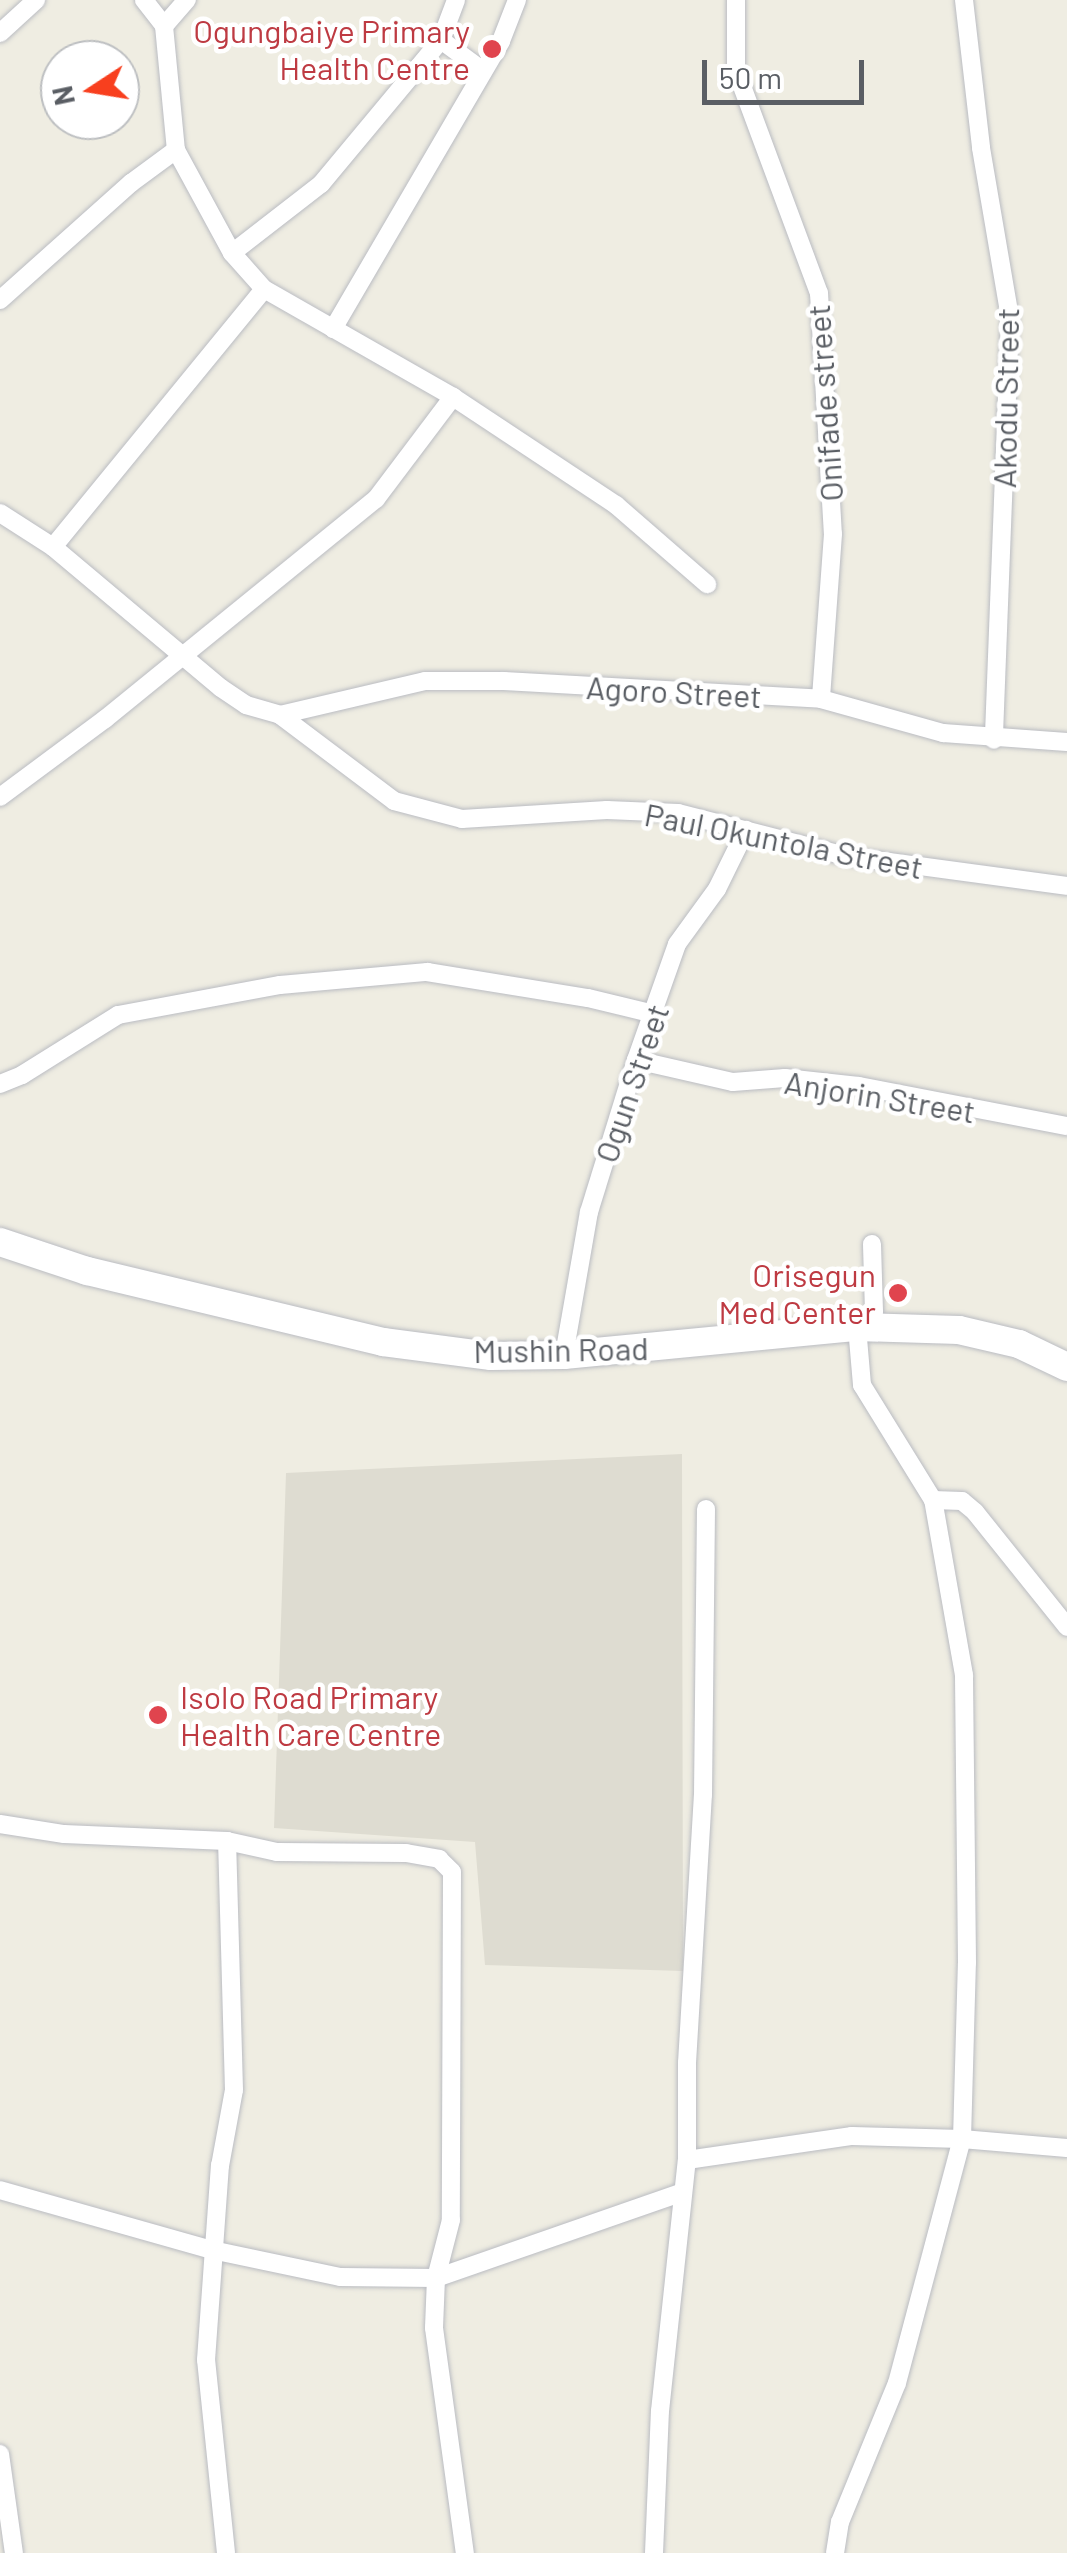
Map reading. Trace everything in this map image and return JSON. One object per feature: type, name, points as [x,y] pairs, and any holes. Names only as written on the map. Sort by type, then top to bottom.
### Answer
[{"type":"main road","name":"Mushin Road","points":[[0,1242],[87,1272],[384,1342],[491,1356],[564,1356],[863,1327],[959,1330],[1019,1344],[1067,1367]]},
{"type":"street","points":[[0,33],[36,0]]},
{"type":"street","points":[[144,0],[164,26],[176,150],[232,253],[264,288],[453,397],[616,506],[707,584]]},
{"type":"street","points":[[164,26],[187,0]]},
{"type":"street","points":[[232,253],[321,184],[441,40],[456,0]]},
{"type":"street","points":[[333,330],[483,71],[517,0]]},
{"type":"street","name":"Onifade street","points":[[736,0],[736,70],[819,293],[832,534],[821,700]]},
{"type":"street","name":"Akodu Street","points":[[964,0],[981,148],[1010,318],[994,740]]},
{"type":"street","points":[[441,40],[483,71]]},
{"type":"street","points":[[0,300],[131,183],[176,150]]},
{"type":"street","points":[[53,547],[264,288]]},
{"type":"street","points":[[0,798],[183,656],[376,498],[453,397]]},
{"type":"street","name":"Paul Okuntola Street","points":[[0,512],[53,547],[246,705],[280,714],[394,801],[462,819],[607,810],[678,814],[846,856],[1067,886]]},
{"type":"street","name":"Agoro Street","points":[[280,714],[425,681],[504,681],[821,700],[942,733],[994,740],[1067,742]]},
{"type":"street","name":"Ogun Street","points":[[564,1356],[589,1212],[636,1060],[677,944],[717,889],[746,830]]},
{"type":"street","points":[[0,1084],[22,1075],[118,1015],[280,985],[427,972],[588,998],[654,1014]]},
{"type":"street","name":"Anjorin Street","points":[[636,1060],[733,1082],[785,1078],[859,1086],[1067,1126]]},
{"type":"street","points":[[835,2553],[840,2522],[897,2383],[962,2139],[967,1964],[964,1675],[933,1500],[862,1384],[863,1327],[874,1312],[872,1244]]},
{"type":"street","points":[[933,1500],[962,1501],[975,1512],[1067,1627]]},
{"type":"street","points":[[654,2553],[660,2412],[680,2193],[687,2160],[687,2063],[704,1728],[706,1508]]},
{"type":"street","points":[[0,1824],[82,1836],[227,1841],[277,1852],[406,1853],[439,1859],[452,1872],[451,2220],[436,2278],[438,2380],[465,2553]]},
{"type":"street","points":[[226,2553],[206,2360],[212,2250],[234,2090],[227,1841]]},
{"type":"street","points":[[687,2160],[852,2136],[962,2139],[1067,2148]]},
{"type":"street","points":[[0,2190],[212,2250],[340,2276],[436,2278],[680,2193]]},
{"type":"street","points":[[0,2454],[14,2553]]},
{"type":"shaded area","points":[[682,1454],[683,1971],[485,1965],[475,1842],[274,1828],[286,1473]]},
{"type":"place","name":"Ogungbaiye Primary Health Centre","points":[[492,49]]},
{"type":"place","name":"Orisegun Med Center","points":[[898,1293]]},
{"type":"place","name":"Isolo Road Primary Health Care Centre","points":[[158,1715]]}]
